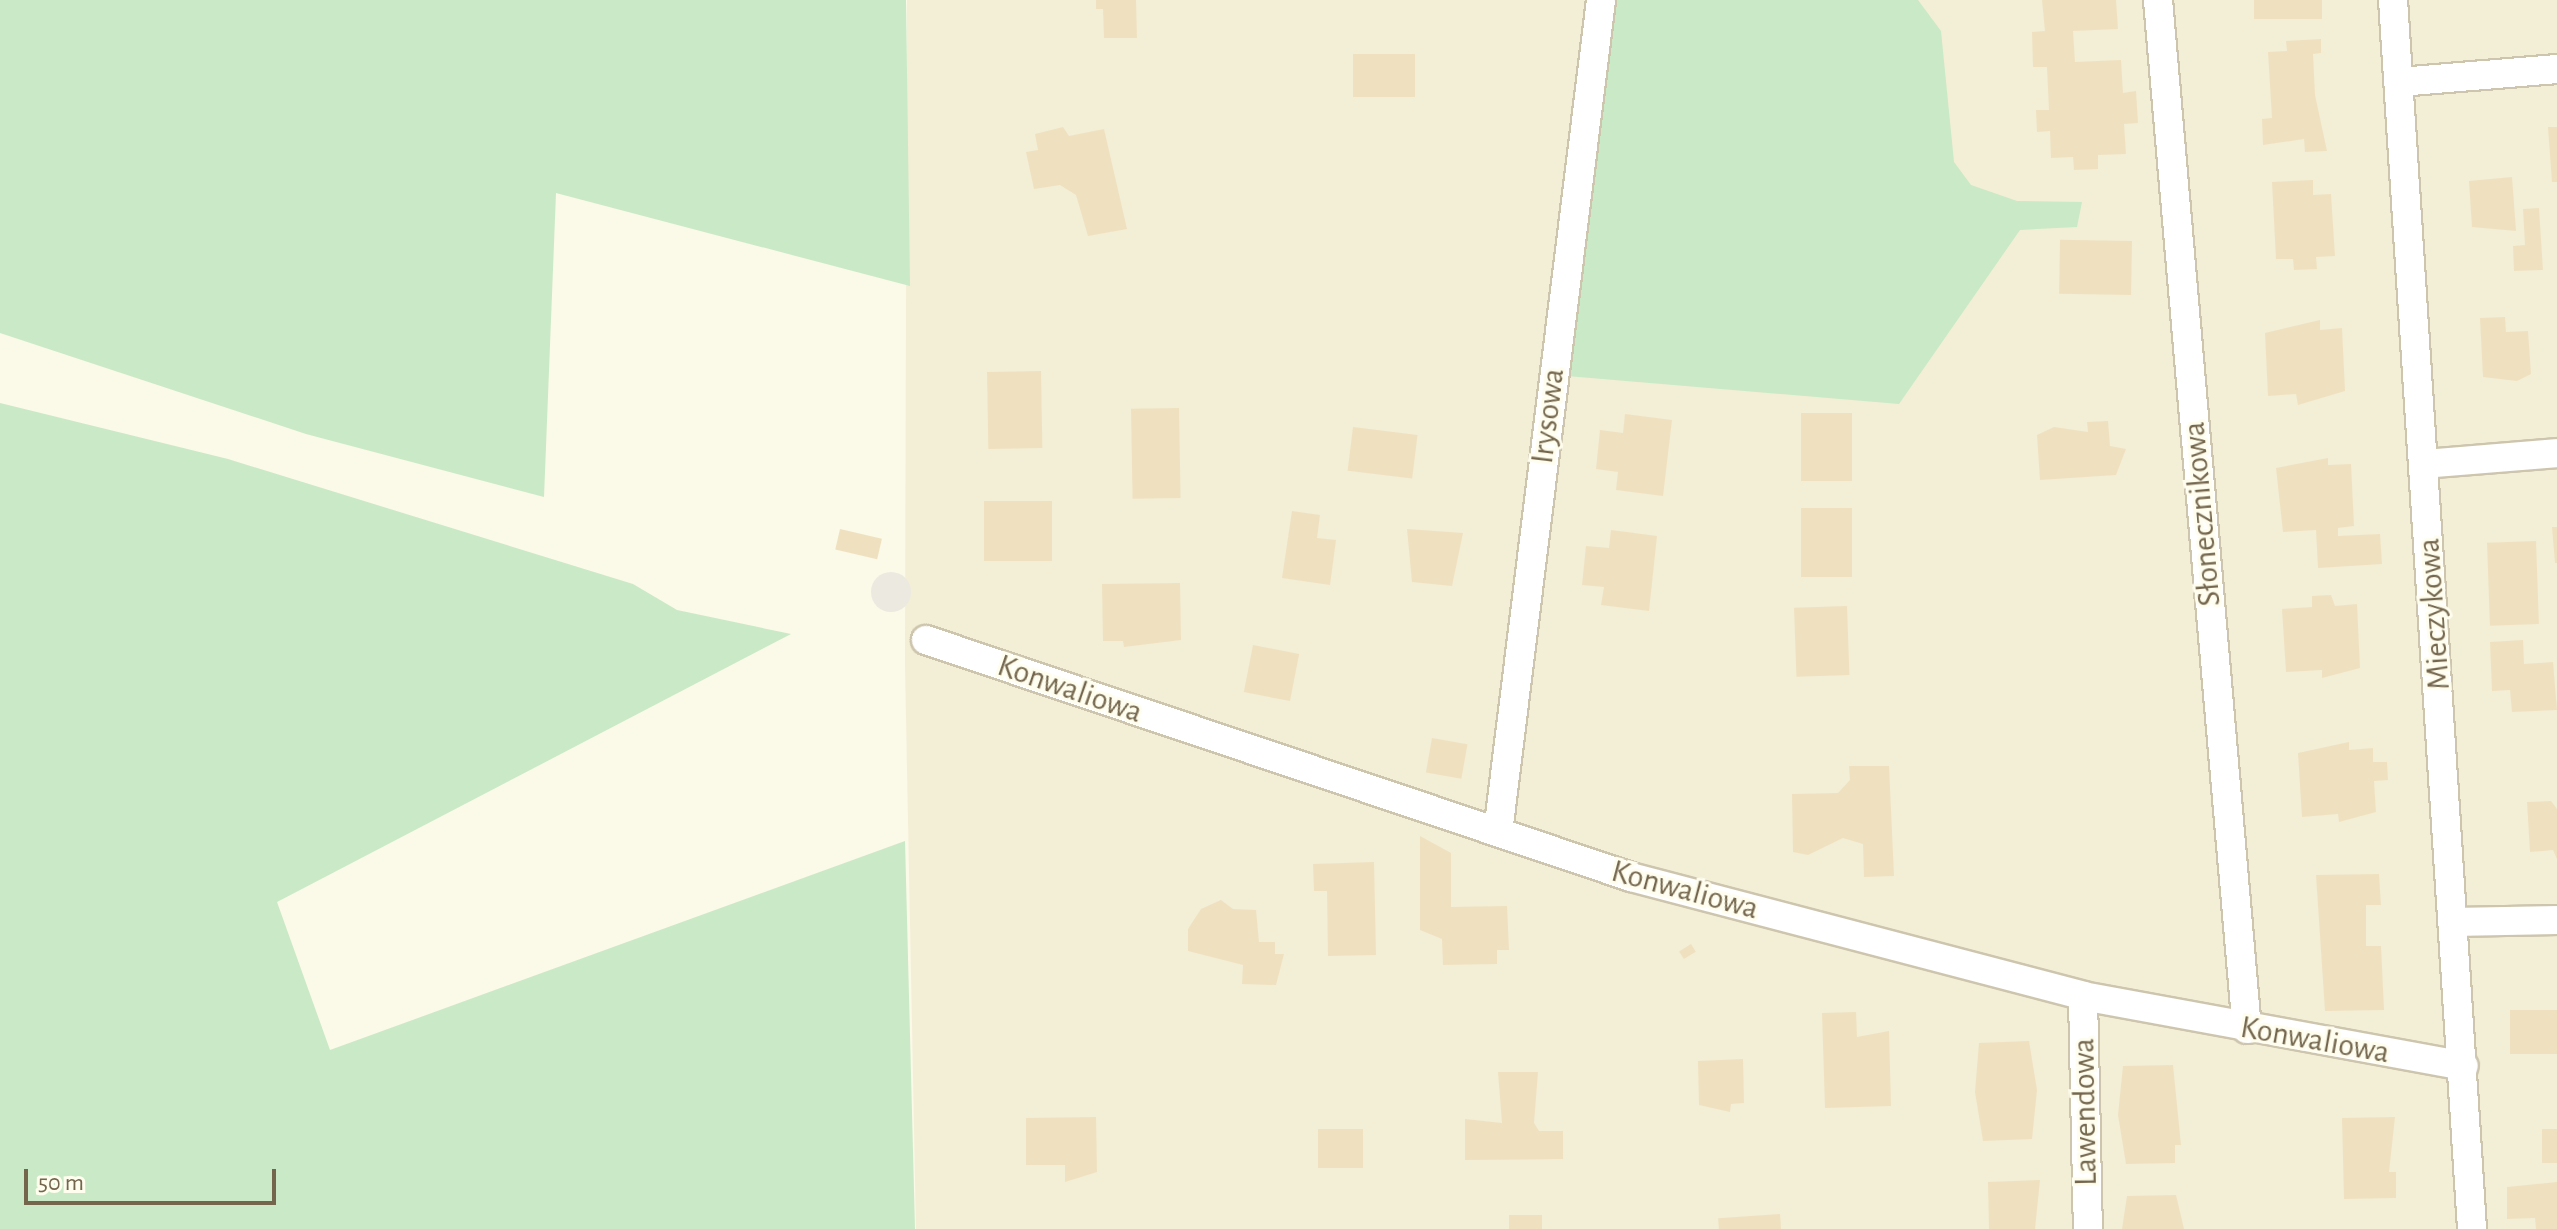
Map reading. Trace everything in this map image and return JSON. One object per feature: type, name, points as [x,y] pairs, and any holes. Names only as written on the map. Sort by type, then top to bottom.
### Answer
[{"type":"street","name":"Irysowa","points":[[1498,832],[1601,0]]},
{"type":"street","name":"Słonecznikowa","points":[[2158,0],[2247,1029]]},
{"type":"street","name":"Mieczykowa","points":[[2393,0],[2464,1066],[2472,1229]]},
{"type":"street","points":[[2399,82],[2557,69]]},
{"type":"street","points":[[2424,464],[2557,453]]},
{"type":"street","name":"Konwaliowa","points":[[926,640],[1631,877],[2083,996],[2247,1029],[2464,1066]]},
{"type":"street","points":[[2454,922],[2557,920]]},
{"type":"street","name":"Lawendowa","points":[[2083,996],[2088,1229]]},
{"type":"shaded area","points":[[907,0],[2557,0],[2557,1229],[916,1229],[905,663]]},
{"type":"shaded area","points":[[891,572],[905,578],[911,592],[905,606],[891,612],[877,606],[871,592],[877,578]]},
{"type":"green space","points":[[0,0],[906,0],[910,286],[556,193],[544,497],[306,434],[0,333]]},
{"type":"green space","points":[[1614,0],[1918,0],[1941,31],[1954,162],[1971,185],[2017,201],[2082,202],[2077,227],[2020,230],[1899,404],[1567,376]]},
{"type":"green space","points":[[0,403],[228,459],[633,584],[677,610],[791,634],[277,902],[330,1050],[905,841],[915,1229],[0,1229]]},
{"type":"building","points":[[1096,0],[1136,0],[1137,38],[1104,38],[1103,9],[1096,9]]},
{"type":"building","points":[[2042,0],[2116,0],[2118,29],[2073,31],[2075,62],[2121,60],[2123,93],[2136,91],[2138,123],[2124,124],[2126,154],[2098,155],[2098,169],[2074,170],[2073,157],[2051,158],[2050,131],[2037,132],[2036,110],[2049,110],[2047,67],[2033,67],[2032,32],[2045,31]]},
{"type":"building","points":[[2254,0],[2322,0],[2322,19],[2254,19]]},
{"type":"building","points":[[2321,39],[2321,53],[2313,54],[2315,95],[2327,151],[2305,152],[2304,139],[2263,145],[2262,119],[2272,118],[2268,52],[2287,51],[2286,41]]},
{"type":"building","points":[[1353,54],[1415,54],[1415,97],[1353,97]]},
{"type":"building","points":[[1063,127],[1069,136],[1104,129],[1127,229],[1088,236],[1076,195],[1060,185],[1034,189],[1026,152],[1038,150],[1035,134]]},
{"type":"building","points":[[2548,127],[2557,127],[2557,182],[2552,182]]},
{"type":"building","points":[[2512,177],[2516,231],[2472,227],[2469,181]]},
{"type":"building","points":[[2313,180],[2313,195],[2331,194],[2335,256],[2316,257],[2317,269],[2294,270],[2293,259],[2276,259],[2272,182]]},
{"type":"building","points":[[2539,208],[2543,270],[2514,271],[2513,246],[2525,245],[2523,209]]},
{"type":"building","points":[[2060,240],[2132,241],[2131,295],[2059,294]]},
{"type":"building","points":[[2505,317],[2506,332],[2528,331],[2531,374],[2517,381],[2483,377],[2480,318]]},
{"type":"building","points":[[2320,320],[2320,330],[2342,328],[2345,391],[2298,405],[2296,394],[2268,396],[2265,333]]},
{"type":"building","points":[[1041,371],[1042,448],[988,449],[987,372]]},
{"type":"building","points":[[1179,408],[1181,498],[1133,499],[1131,409]]},
{"type":"building","points":[[1801,413],[1852,413],[1852,481],[1801,481]]},
{"type":"building","points":[[1625,414],[1672,420],[1663,496],[1616,490],[1618,472],[1596,469],[1600,430],[1623,433]]},
{"type":"building","points":[[2108,421],[2110,446],[2126,449],[2116,475],[2040,480],[2037,435],[2054,427],[2088,432],[2087,422]]},
{"type":"building","points":[[1353,427],[1418,435],[1412,479],[1348,471]]},
{"type":"building","points":[[2328,458],[2328,465],[2351,464],[2354,526],[2338,528],[2338,536],[2380,534],[2382,564],[2318,568],[2316,530],[2283,532],[2276,468]]},
{"type":"building","points":[[984,501],[1052,501],[1052,561],[984,561]]},
{"type":"building","points":[[1801,508],[1852,508],[1852,577],[1801,577]]},
{"type":"building","points":[[1292,511],[1320,515],[1317,538],[1336,540],[1330,585],[1282,578]]},
{"type":"building","points":[[2552,527],[2557,527],[2557,563],[2555,563]]},
{"type":"building","points":[[840,529],[882,539],[877,559],[835,549]]},
{"type":"building","points":[[1407,529],[1463,533],[1452,586],[1412,582]]},
{"type":"building","points":[[1611,530],[1657,536],[1649,611],[1601,605],[1604,587],[1582,585],[1586,546],[1609,548]]},
{"type":"building","points":[[2536,541],[2539,624],[2490,626],[2487,543]]},
{"type":"building","points":[[1180,583],[1181,640],[1124,647],[1123,641],[1103,641],[1102,584]]},
{"type":"building","points":[[2331,595],[2335,606],[2357,604],[2360,668],[2322,678],[2322,670],[2286,672],[2282,609],[2312,607],[2312,596]]},
{"type":"building","points":[[1847,606],[1849,675],[1796,677],[1794,608]]},
{"type":"building","points":[[2523,640],[2524,664],[2553,662],[2557,710],[2512,712],[2510,690],[2492,691],[2490,642]]},
{"type":"building","points":[[1253,645],[1299,654],[1290,701],[1244,692]]},
{"type":"building","points":[[1432,738],[1467,744],[1461,779],[1426,772]]},
{"type":"building","points":[[2349,742],[2349,750],[2373,748],[2373,762],[2387,762],[2388,780],[2374,781],[2376,812],[2339,822],[2338,814],[2302,817],[2298,753]]},
{"type":"building","points":[[1849,766],[1889,766],[1894,876],[1864,877],[1863,844],[1843,838],[1808,855],[1793,852],[1792,794],[1838,793],[1850,780]]},
{"type":"building","points":[[2551,801],[2557,809],[2557,859],[2553,850],[2530,852],[2527,802]]},
{"type":"building","points":[[1420,836],[1451,853],[1451,907],[1507,906],[1509,950],[1497,950],[1497,964],[1443,965],[1442,939],[1420,930]]},
{"type":"building","points":[[1374,862],[1376,955],[1328,956],[1327,891],[1314,891],[1313,864]]},
{"type":"building","points":[[2379,874],[2381,905],[2366,905],[2366,946],[2381,946],[2384,1010],[2325,1011],[2316,875]]},
{"type":"building","points":[[1221,900],[1233,909],[1256,910],[1259,942],[1275,942],[1275,954],[1284,954],[1276,985],[1242,984],[1243,965],[1188,951],[1188,929],[1201,909]]},
{"type":"building","points":[[1691,944],[1696,952],[1684,959],[1679,951]]},
{"type":"building","points":[[2510,1010],[2557,1010],[2557,1054],[2510,1054]]},
{"type":"building","points":[[1856,1012],[1857,1037],[1889,1031],[1891,1106],[1825,1108],[1822,1013]]},
{"type":"building","points":[[2029,1041],[2037,1090],[2032,1139],[1983,1141],[1975,1092],[1979,1043]]},
{"type":"building","points":[[1743,1059],[1744,1103],[1731,1104],[1730,1112],[1699,1105],[1698,1061]]},
{"type":"building","points":[[2173,1065],[2181,1145],[2175,1145],[2175,1163],[2126,1164],[2118,1115],[2123,1066]]},
{"type":"building","points":[[1498,1072],[1538,1072],[1534,1123],[1539,1131],[1563,1131],[1563,1159],[1465,1160],[1465,1119],[1502,1123]]},
{"type":"building","points":[[1096,1117],[1097,1172],[1065,1182],[1065,1165],[1026,1165],[1026,1118]]},
{"type":"building","points":[[2395,1117],[2389,1172],[2396,1172],[2396,1198],[2344,1199],[2342,1118]]},
{"type":"building","points":[[1318,1129],[1363,1129],[1363,1168],[1318,1168]]},
{"type":"building","points":[[2542,1129],[2557,1129],[2557,1163],[2542,1163]]},
{"type":"building","points":[[2040,1180],[2035,1229],[1989,1229],[1988,1182]]},
{"type":"building","points":[[2557,1182],[2557,1229],[2536,1229],[2535,1218],[2507,1219],[2507,1187]]},
{"type":"building","points":[[2176,1195],[2184,1229],[2122,1229],[2127,1196]]},
{"type":"building","points":[[1780,1214],[1781,1229],[1719,1229],[1718,1218]]},
{"type":"building","points":[[1509,1215],[1542,1215],[1542,1229],[1509,1229]]}]
